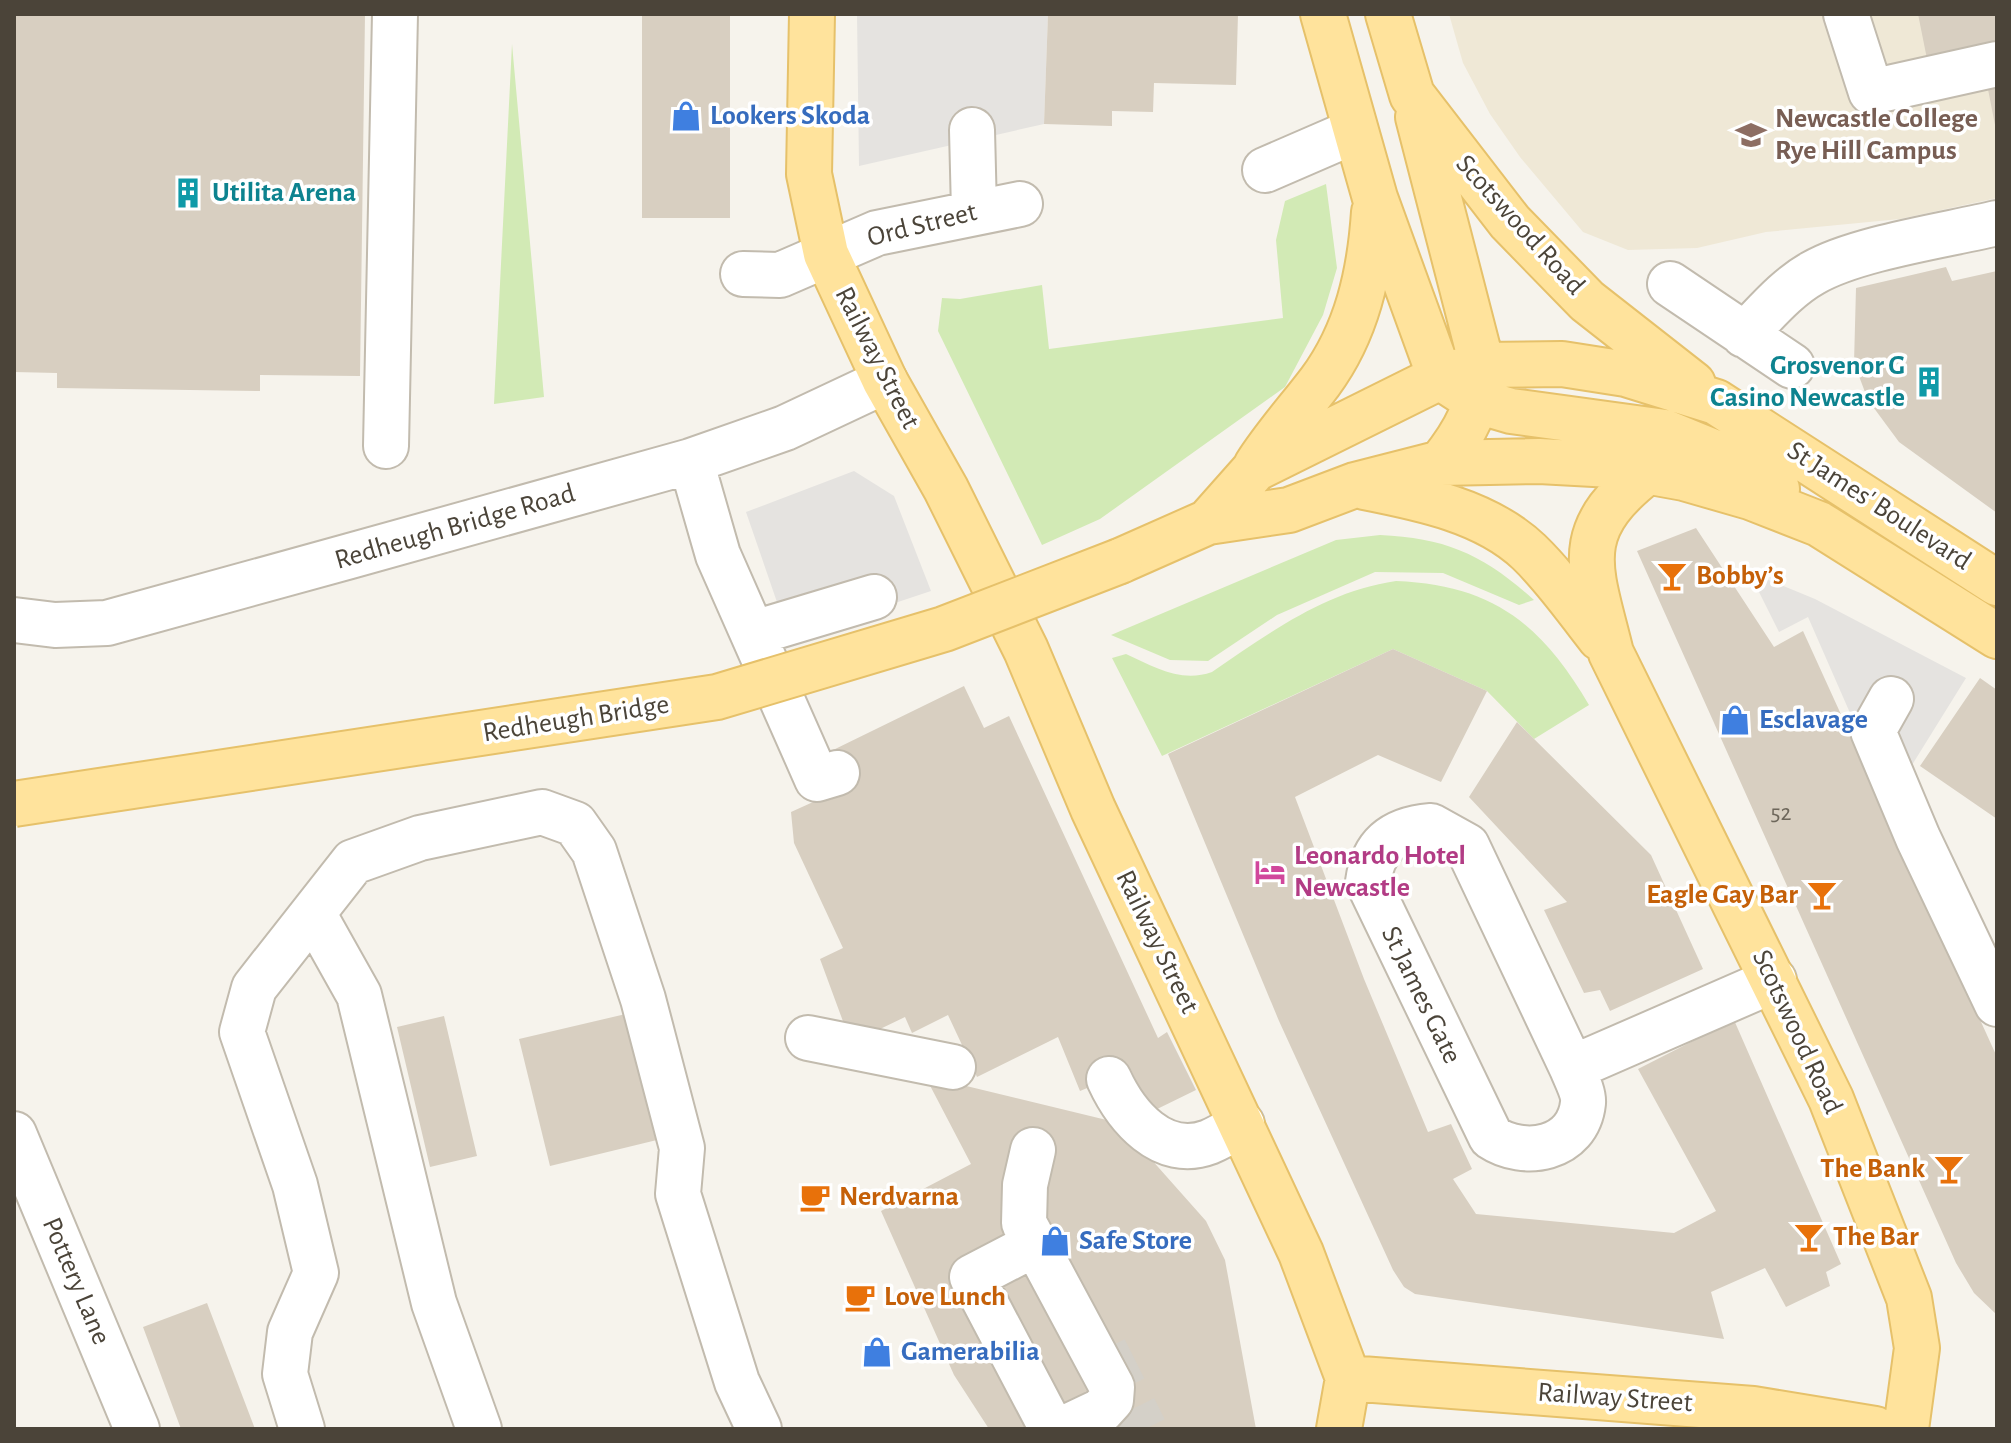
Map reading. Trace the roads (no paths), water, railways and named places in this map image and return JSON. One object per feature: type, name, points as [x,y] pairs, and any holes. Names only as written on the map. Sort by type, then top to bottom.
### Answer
[{"type":"main road","name":"Railway Street","points":[[812,14],[809,174],[826,254],[885,381],[982,558],[1026,650],[1093,809],[1242,1124],[1322,1302],[1348,1378],[1753,1409],[1875,1429]]},
{"type":"main road","points":[[1323,14],[1375,198],[1440,377]]},
{"type":"main road","name":"Scotswood Road","points":[[1388,14],[1412,95],[1480,383]]},
{"type":"main road","name":"Scotswood Road","points":[[1412,95],[1484,191],[1545,261],[1587,301],[1716,402]]},
{"type":"main road","points":[[1208,522],[1255,469],[1280,428],[1331,366],[1352,324],[1369,264],[1375,198]]},
{"type":"main road","name":"St James' Boulevard","points":[[1255,469],[1440,377],[1480,383],[1522,362],[1591,368],[1664,383],[1716,402],[1997,583]]},
{"type":"main road","points":[[1441,463],[1458,442],[1480,383],[1537,416],[1628,425],[1691,441],[1743,467],[1819,524]]},
{"type":"main road","name":"St James' Boulevard","points":[[1208,522],[1289,510],[1355,485],[1441,463],[1555,461],[1648,471],[1750,497],[1819,524],[1997,636]]},
{"type":"main road","name":"Scotswood Road","points":[[1611,653],[1594,584],[1591,548],[1601,517],[1622,490],[1648,471]]},
{"type":"main road","name":"Scotswood Road","points":[[1355,485],[1432,502],[1508,536],[1539,563],[1611,653],[1831,1099],[1912,1306],[1917,1348],[1906,1429]]},
{"type":"main road","name":"Redheugh Bridge","points":[[14,804],[717,697],[944,629],[1120,561],[1208,522]]},
{"type":"main road","points":[[1339,1429],[1348,1378]]},
{"type":"street","points":[[386,446],[395,14]]},
{"type":"street","points":[[1846,14],[1871,92],[1997,64]]},
{"type":"street","points":[[972,130],[974,211]]},
{"type":"street","points":[[1265,170],[1355,131]]},
{"type":"street","name":"Ord Street","points":[[743,274],[780,275],[877,233],[1020,204]]},
{"type":"street","points":[[1744,335],[1788,291],[1813,273],[1855,258],[1997,223]]},
{"type":"street","points":[[1670,284],[1792,366]]},
{"type":"street","name":"Redheugh Bridge Road","points":[[34,623],[107,623],[674,466],[785,428],[885,381]]},
{"type":"street","points":[[674,466],[754,633],[817,779],[837,773]]},
{"type":"street","points":[[754,633],[874,597]]},
{"type":"street","points":[[754,633],[803,807]]},
{"type":"street","points":[[1891,699],[1873,731],[1918,838],[1997,1004]]},
{"type":"street","points":[[302,1429],[285,1374],[290,1332],[316,1273],[295,1185],[242,1032],[254,988],[353,862],[420,838],[542,812],[575,824],[594,851],[643,999],[682,1148],[678,1194],[737,1382],[759,1429]]},
{"type":"street","name":"St James Gate","points":[[1431,826],[1467,846],[1572,1068],[1583,1101],[1569,1135],[1541,1150],[1516,1148],[1491,1137],[1368,882],[1371,861],[1379,847],[1409,828],[1431,826]]},
{"type":"street","points":[[313,913],[359,995],[434,1303],[479,1429]]},
{"type":"street","points":[[1572,1068],[1774,980]]},
{"type":"street","points":[[808,1038],[953,1067]]},
{"type":"street","points":[[1109,1079],[1122,1107],[1158,1138],[1182,1146],[1207,1143],[1242,1124]]},
{"type":"street","name":"Pottery Lane","points":[[14,1134],[137,1429]]},
{"type":"street","points":[[1033,1150],[1025,1185],[1024,1223],[1112,1387],[1111,1400],[1101,1411],[1063,1429]]},
{"type":"street","points":[[1020,1252],[972,1277],[1052,1429]]},
{"type":"tunnel","points":[[1105,1349],[1145,1429]]},
{"type":"place","name":"Lookers Skoda","points":[[686,116]]},
{"type":"place","name":"Newcastle College Rye Hill Campus","points":[[1751,135]]},
{"type":"place","name":"Utilita Arena","points":[[188,193]]},
{"type":"place","name":"Grosvenor G Casino Newcastle","points":[[1929,382]]},
{"type":"place","name":"Bobby’s","points":[[1672,576]]},
{"type":"place","name":"Esclavage","points":[[1735,720]]},
{"type":"place","name":"Leonardo Hotel Newcastle","points":[[1270,872]]},
{"type":"place","name":"Eagle Gay Bar","points":[[1822,895]]},
{"type":"place","name":"The Bank","points":[[1949,1169]]},
{"type":"place","name":"Nerdvarna","points":[[815,1197]]},
{"type":"place","name":"The Bar","points":[[1809,1237]]},
{"type":"place","name":"Safe Store","points":[[1055,1241]]},
{"type":"place","name":"Love Lunch","points":[[860,1297]]},
{"type":"place","name":"Gamerabilia","points":[[877,1352]]}]
